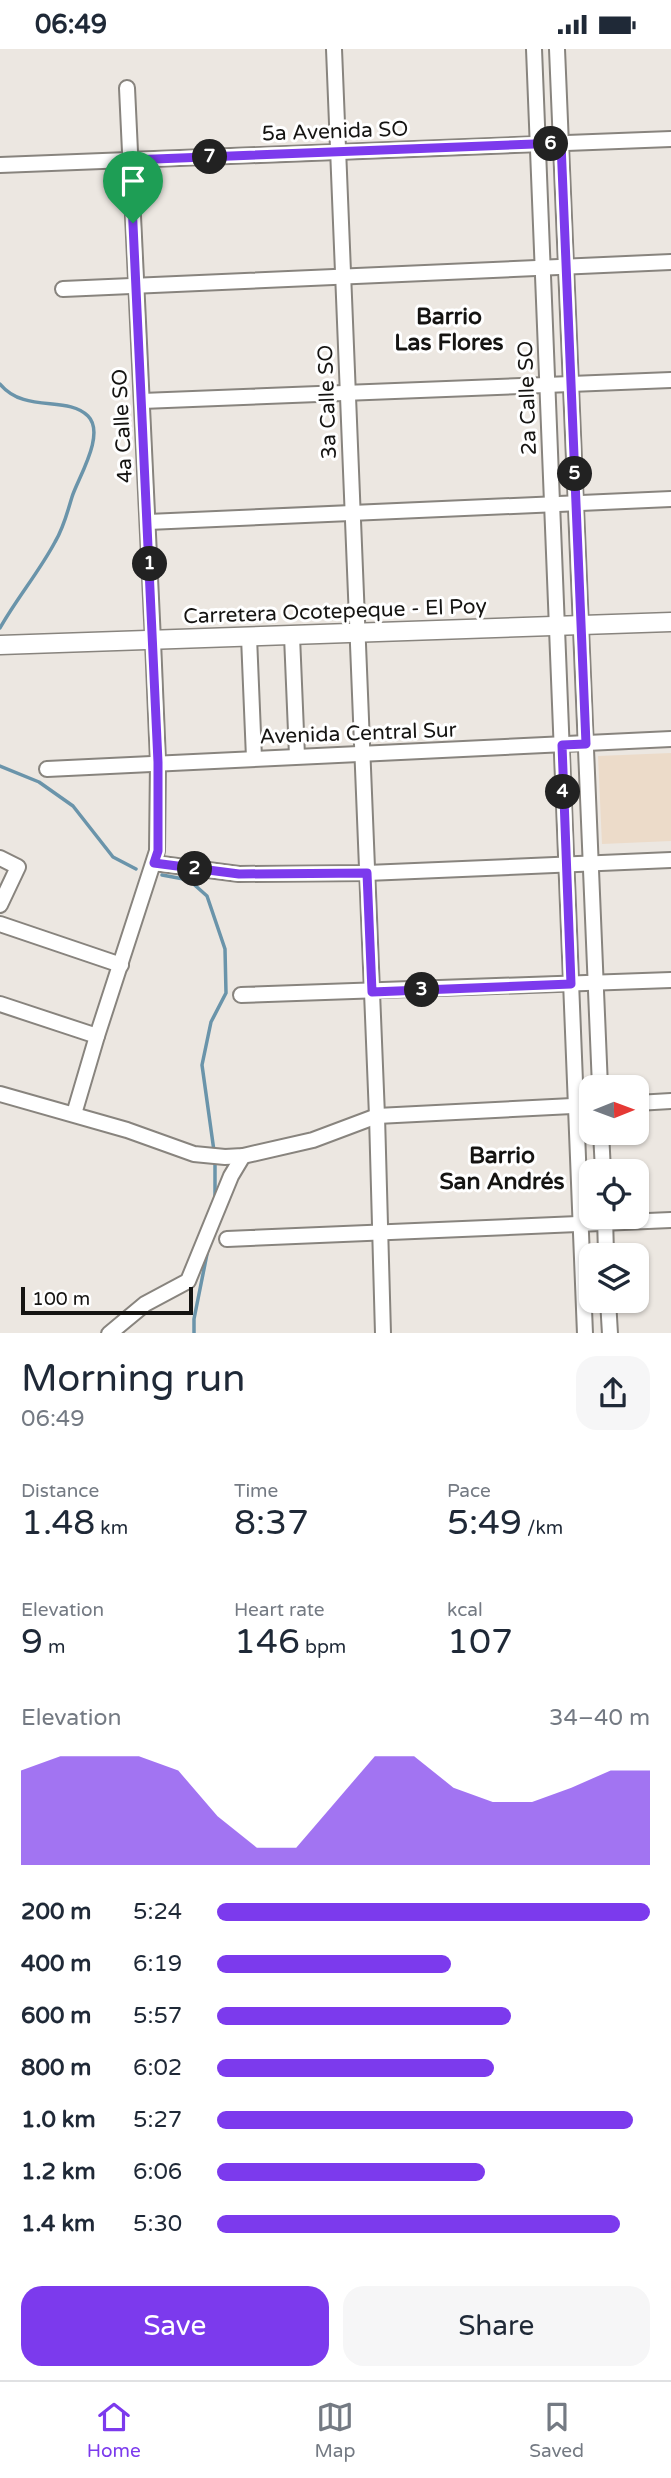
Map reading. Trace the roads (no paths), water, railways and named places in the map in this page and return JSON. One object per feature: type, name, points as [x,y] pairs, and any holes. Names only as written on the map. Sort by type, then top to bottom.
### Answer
[{"type":"main road","name":"Carretera Ocotepeque - El Poy","points":[[0,645],[671,622]]},
{"type":"street","name":"3a Calle SO","points":[[334,49],[377,1116],[383,1333]]},
{"type":"street","name":"2a Calle SO","points":[[534,49],[579,1194]]},
{"type":"street","name":"2a Calle SO","points":[[557,49],[599,1075]]},
{"type":"street","name":"4a Calle SO","points":[[74,1114],[158,851],[158,762],[127,88]]},
{"type":"street","name":"5a Avenida SO","points":[[0,165],[671,139]]},
{"type":"street","points":[[63,289],[671,263]]},
{"type":"street","points":[[142,401],[671,380]]},
{"type":"street","points":[[148,521],[671,499]]},
{"type":"street","points":[[292,636],[298,757]]},
{"type":"street","points":[[250,637],[254,758]]},
{"type":"street","name":"Avenida Central Sur","points":[[47,769],[671,739]]},
{"type":"street","points":[[0,858],[18,867],[0,905]]},
{"type":"street","points":[[154,863],[239,874],[367,873],[671,860]]},
{"type":"street","points":[[0,923],[121,965]]},
{"type":"street","points":[[241,995],[671,980]]},
{"type":"street","points":[[0,1004],[97,1036]]},
{"type":"street","points":[[0,1094],[74,1114],[194,1154],[225,1157],[243,1156],[313,1140],[377,1116],[579,1106]]},
{"type":"street","points":[[649,1102],[671,1101]]},
{"type":"street","points":[[109,1333],[145,1304],[188,1281],[231,1177],[243,1156]]},
{"type":"street","points":[[649,1220],[671,1220]]},
{"type":"street","points":[[228,1239],[579,1224]]},
{"type":"street","name":"2a Calle SO","points":[[580,1229],[585,1333]]},
{"type":"street","points":[[609,1313],[610,1333]]},
{"type":"waterway","points":[[0,384],[21,399],[79,410],[88,416],[93,424],[94,434],[89,456],[58,536],[0,628]]},
{"type":"waterway","points":[[0,766],[39,782],[73,806],[113,857],[136,869]]},
{"type":"waterway","points":[[162,875],[189,880],[207,896],[225,949],[226,993],[211,1022],[202,1065],[214,1151]]},
{"type":"waterway","points":[[215,1159],[215,1197]]},
{"type":"waterway","points":[[194,1333],[194,1319],[208,1249]]},
{"type":"district","name":"Barrio Las Flores","points":[[449,329]]},
{"type":"district","name":"Barrio San Andrés","points":[[502,1168]]}]
